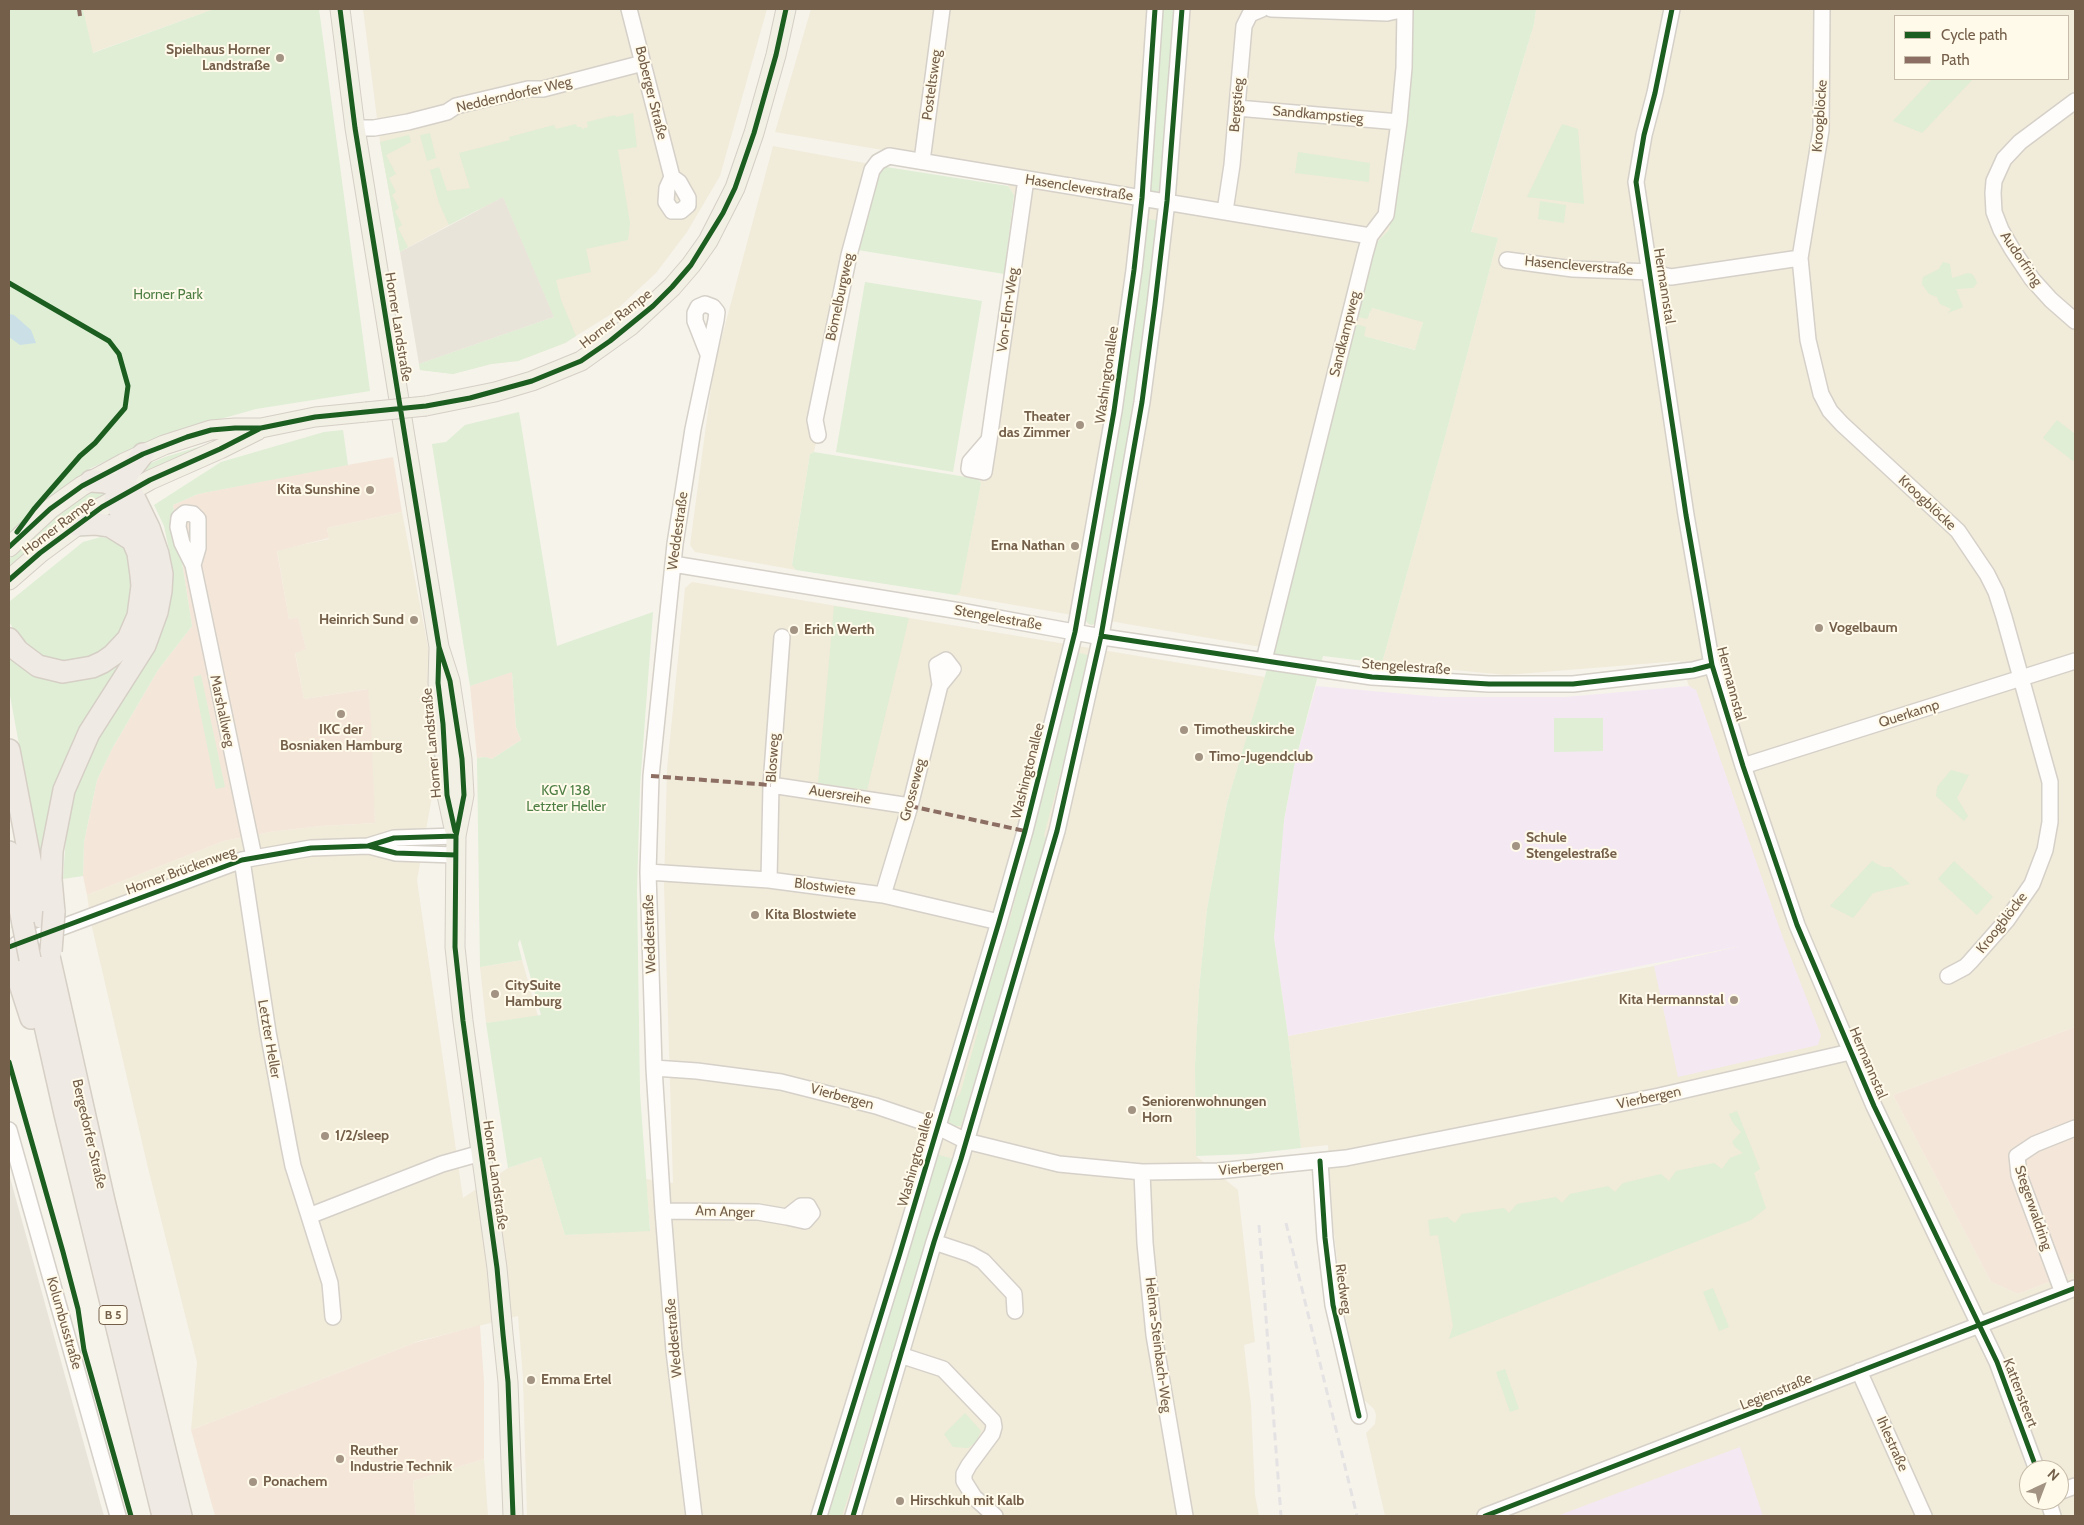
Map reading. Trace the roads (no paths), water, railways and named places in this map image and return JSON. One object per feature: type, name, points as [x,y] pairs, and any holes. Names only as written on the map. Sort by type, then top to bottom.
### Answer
[{"type":"highway","points":[[9,639],[27,659],[38,666],[51,670],[69,671],[92,667],[113,655],[122,647],[134,627],[142,586],[140,563],[122,492],[143,454]]},
{"type":"highway","points":[[30,955],[51,879],[55,830],[64,790],[89,733],[145,645],[160,600],[162,574],[158,554],[149,528],[122,492],[105,482],[91,480]]},
{"type":"highway","points":[[76,525],[96,524],[110,526],[134,541]]},
{"type":"highway","name":"B 5","points":[[9,750],[39,917],[30,955],[65,1114],[163,1516]]},
{"type":"highway","name":"B 5","points":[[9,852],[39,917]]},
{"type":"highway","name":"Bergedorfer Straße","points":[[30,955],[109,1220],[182,1516]]},
{"type":"main road","name":"Horner Landstraße","points":[[340,9],[355,128],[439,647],[450,681],[462,759],[464,795],[456,846],[454,918],[457,969],[496,1268],[508,1382],[512,1516]]},
{"type":"main road","name":"Horner Rampe","points":[[9,547],[50,509],[91,480],[143,454],[211,430],[261,428],[315,417],[426,406],[495,392],[532,381],[580,361],[610,341],[653,306],[691,265],[724,213],[754,133],[776,55],[786,9]]},
{"type":"main road","name":"Horner Rampe","points":[[776,55],[794,9]]},
{"type":"main road","name":"Horner Rampe","points":[[9,580],[76,525],[122,492],[220,449],[261,428]]},
{"type":"street","name":"Boberger Straße","points":[[629,9],[672,177]]},
{"type":"street","name":"Posteltsweg","points":[[922,162],[942,9]]},
{"type":"street","name":"Washingtonallee","points":[[819,1516],[999,922],[1025,831],[1075,632],[1114,411],[1142,198],[1155,9]]},
{"type":"street","points":[[853,1516],[1057,831],[1101,636],[1142,402],[1167,201],[1182,9]]},
{"type":"street","name":"Bergstieg","points":[[1225,211],[1244,26],[1250,14],[1262,9]]},
{"type":"street","points":[[1271,9],[1387,13],[1405,9]]},
{"type":"street","name":"Sandkampweg","points":[[1264,660],[1370,236],[1386,215],[1399,122],[1404,68],[1405,9]]},
{"type":"street","name":"Hermannstal","points":[[1672,9],[1644,136],[1636,182],[1712,665],[1743,766],[1797,924],[1850,1052],[1886,1132],[1979,1324]]},
{"type":"street","name":"Kroogblöcke","points":[[1822,9],[1822,130],[1800,258],[1808,340],[1821,394],[1830,411],[1951,525],[1970,546],[1987,574],[1996,592],[2050,782],[2050,822],[2045,850],[2032,884],[2007,920],[1965,967],[1948,976]]},
{"type":"street","name":"Nedderndorfer Weg","points":[[355,128],[374,128],[408,122],[448,112],[456,106],[528,89],[543,89],[643,62]]},
{"type":"street","name":"Audorfring","points":[[2075,101],[2020,142],[2004,159],[1994,181],[1993,193],[1994,212],[2001,230],[2012,249],[2032,279],[2051,300],[2075,321]]},
{"type":"street","name":"Sandkampstieg","points":[[1237,108],[1399,122]]},
{"type":"street","name":"Hasencleverstraße","points":[[878,162],[890,156],[1370,236]]},
{"type":"street","name":"Bömelburgweg","points":[[818,435],[815,420],[849,255],[872,170],[878,162]]},
{"type":"street","name":"Von-Elm-Weg","points":[[989,440],[1026,179]]},
{"type":"street","name":"Hasencleverstraße","points":[[1507,260],[1572,269],[1650,272],[1671,277],[1800,258]]},
{"type":"street","name":"Weddestraße","points":[[694,1516],[674,1351],[663,1211],[654,1068],[648,872],[651,776],[673,564],[693,429],[708,354]]},
{"type":"street","name":"Stengelestraße","points":[[673,564],[951,609],[1075,632],[1372,677],[1498,684],[1573,684],[1693,670],[1712,665]]},
{"type":"street","name":"Marshallweg","points":[[194,565],[248,859]]},
{"type":"street","name":"Blosweg","points":[[769,880],[771,785],[782,637]]},
{"type":"street","name":"Querkamp","points":[[1743,766],[2075,661]]},
{"type":"street","name":"Grosseweg","points":[[883,895],[910,806],[940,685]]},
{"type":"street","name":"Auersreihe","points":[[771,785],[910,806]]},
{"type":"street","name":"Horner Brückenweg","points":[[30,955],[248,859],[310,848],[368,846],[396,853],[456,846]]},
{"type":"street","name":"Letzter Heller","points":[[248,859],[268,1032],[287,1137],[293,1166],[330,1283],[333,1317]]},
{"type":"street","name":"Blostwiete","points":[[648,872],[769,880],[883,895],[999,922]]},
{"type":"street","name":"Vierbergen","points":[[654,1068],[697,1071],[781,1082],[876,1106],[938,1127],[966,1141],[1060,1164],[1142,1172],[1218,1171],[1320,1162],[1430,1142],[1659,1096],[1850,1052]]},
{"type":"street","name":"Stegerwaldring","points":[[2069,1290],[2019,1175],[2017,1156],[2035,1144],[2075,1128]]},
{"type":"street","name":"Kolumbusstraße","points":[[9,1130],[118,1516]]},
{"type":"street","points":[[310,1216],[442,1164],[480,1153]]},
{"type":"street","name":"Riedweg","points":[[1320,1162],[1325,1238],[1333,1305],[1359,1416]]},
{"type":"street","name":"Helma-Steinbach-Weg","points":[[1142,1172],[1145,1243],[1154,1335],[1185,1516]]},
{"type":"street","name":"Am Anger","points":[[663,1211],[738,1211],[787,1217]]},
{"type":"street","points":[[934,1242],[970,1254],[983,1261],[1014,1294],[1015,1311]]},
{"type":"street","name":"Legienstraße","points":[[1488,1516],[2069,1290]]},
{"type":"street","name":"Kattensteert","points":[[1979,1324],[1997,1362],[2033,1460]]},
{"type":"street","points":[[900,1355],[943,1369],[993,1422],[992,1434],[964,1474],[964,1481],[974,1497],[994,1516]]},
{"type":"street","name":"Ihlestraße","points":[[1859,1371],[1924,1516]]},
{"type":"railway","points":[[1286,1223],[1357,1516]]},
{"type":"railway","points":[[1259,1225],[1281,1516]]},
{"type":"place","name":"Spielhaus Horner Landstraße","points":[[280,58]]},
{"type":"place","name":"Theater das Zimmer","points":[[1080,425]]},
{"type":"place","name":"Kita Sunshine","points":[[370,490]]},
{"type":"place","name":"Erna Nathan","points":[[1075,546]]},
{"type":"place","name":"Heinrich Sund","points":[[414,620]]},
{"type":"place","name":"Vogelbaum","points":[[1819,628]]},
{"type":"place","name":"Erich Werth","points":[[794,630]]},
{"type":"place","name":"IKC der Bosniaken Hamburg","points":[[341,714]]},
{"type":"place","name":"Timotheuskirche","points":[[1184,730]]},
{"type":"place","name":"Timo-Jugendclub","points":[[1199,757]]},
{"type":"place","name":"Schule Stengelestraße","points":[[1516,846]]},
{"type":"place","name":"Kita Blostwiete","points":[[755,915]]},
{"type":"place","name":"CitySuite Hamburg","points":[[495,994]]},
{"type":"place","name":"Kita Hermannstal","points":[[1734,1000]]},
{"type":"place","name":"Seniorenwohnungen Horn","points":[[1132,1110]]},
{"type":"place","name":"1/2/sleep","points":[[325,1136]]},
{"type":"place","name":"Emma Ertel","points":[[531,1380]]},
{"type":"place","name":"Reuther Industrie Technik","points":[[340,1459]]},
{"type":"place","name":"Ponachem","points":[[253,1482]]},
{"type":"place","name":"Hirschkuh mit Kalb","points":[[900,1501]]},
{"type":"park label","name":"Horner Park","points":[[168,295]]},
{"type":"park label","name":"KGV 138 Letzter Heller","points":[[566,800]]}]
